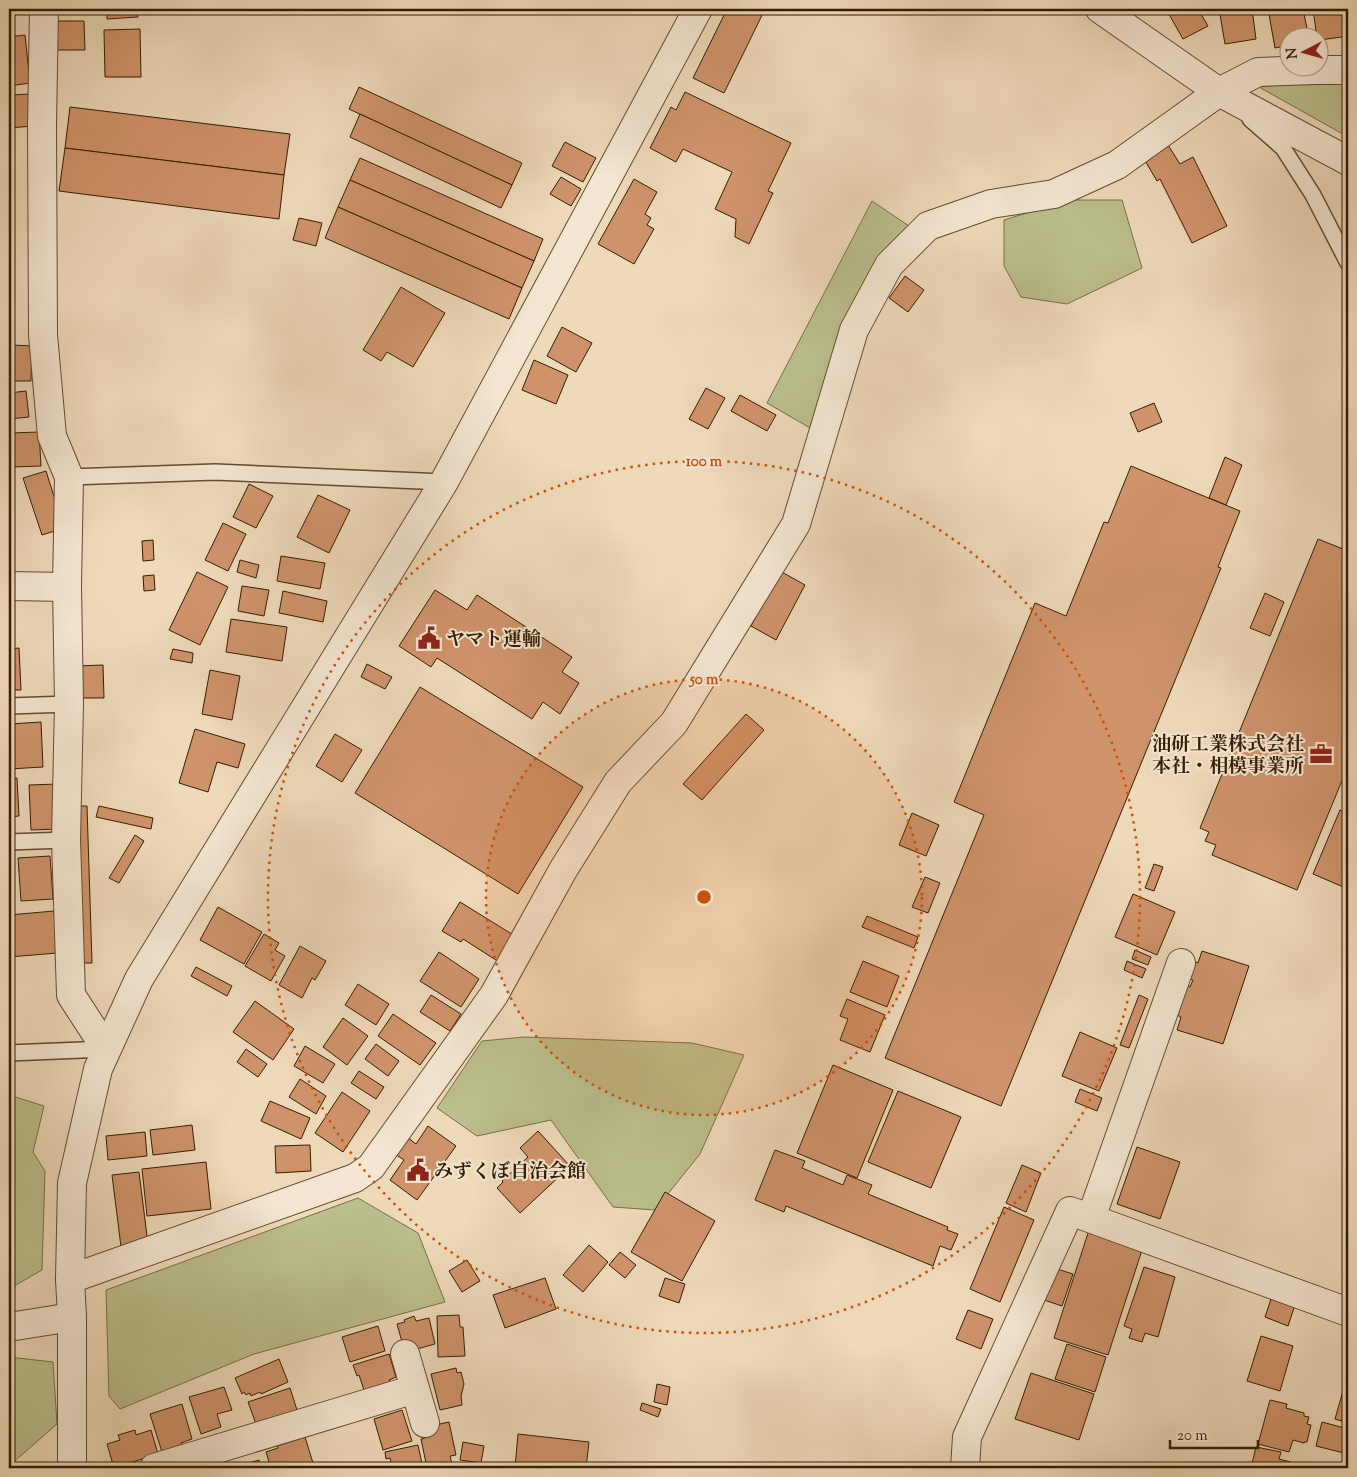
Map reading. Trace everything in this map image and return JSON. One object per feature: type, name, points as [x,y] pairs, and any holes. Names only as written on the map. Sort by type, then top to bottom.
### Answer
[{"type":"street","points":[[44,9],[42,125],[43,334],[52,436],[69,477],[67,587],[69,704],[66,840],[72,995],[106,1049]]},
{"type":"street","points":[[72,1468],[72,1317],[70,1279],[72,1183],[98,1069],[106,1049],[139,979],[444,482],[698,9]]},
{"type":"street","points":[[1100,9],[1219,92],[1348,162]]},
{"type":"street","points":[[70,1279],[355,1178],[371,1167],[494,995],[563,870],[618,782],[674,723],[796,524],[854,330],[889,265],[928,226],[991,204],[1054,194],[1117,165],[1219,92],[1258,72],[1348,70]]},
{"type":"street","points":[[9,586],[67,587]]},
{"type":"street","points":[[1091,1218],[1181,963]]},
{"type":"street","points":[[965,1468],[967,1437],[1070,1211],[1348,1312]]},
{"type":"street","points":[[9,1328],[72,1317]]},
{"type":"street","points":[[404,1354],[425,1423]]},
{"type":"street","points":[[154,1468],[415,1389]]},
{"type":"lane","points":[[1219,92],[1283,148],[1313,195],[1348,263]]},
{"type":"lane","points":[[69,477],[215,472],[444,482]]},
{"type":"lane","points":[[9,706],[69,704]]},
{"type":"lane","points":[[9,842],[66,840]]},
{"type":"lane","points":[[9,1053],[106,1049]]},
{"type":"green space","points":[[1348,78],[1348,137],[1259,87]]},
{"type":"green space","points":[[1069,200],[1122,200],[1142,268],[1067,304],[1021,297],[1004,266],[1004,220]]},
{"type":"green space","points":[[872,201],[912,228],[817,432],[767,403]]},
{"type":"green space","points":[[524,1037],[692,1043],[744,1055],[700,1154],[655,1210],[613,1207],[551,1120],[477,1136],[437,1108],[482,1041]]},
{"type":"green space","points":[[9,1095],[44,1106],[33,1152],[45,1171],[42,1270],[9,1289]]},
{"type":"green space","points":[[358,1198],[418,1233],[445,1302],[254,1354],[120,1409],[109,1396],[106,1290]]},
{"type":"green space","points":[[9,1357],[53,1362],[57,1424],[9,1466]]},
{"type":"building","points":[[107,9],[137,9],[138,17],[107,19]]},
{"type":"building","points":[[727,9],[765,9],[724,93],[693,78]]},
{"type":"building","points":[[1166,9],[1198,9],[1208,26],[1183,39]]},
{"type":"building","points":[[1219,9],[1252,9],[1256,39],[1225,44]]},
{"type":"building","points":[[1268,9],[1303,9],[1307,28],[1280,28],[1280,47],[1275,48]]},
{"type":"building","points":[[1313,9],[1348,9],[1348,36],[1330,39],[1330,28],[1316,28]]},
{"type":"building","points":[[52,21],[84,21],[85,50],[53,50]]},
{"type":"building","points":[[140,29],[141,77],[105,77],[104,30]]},
{"type":"building","points":[[25,35],[30,83],[9,86],[9,37]]},
{"type":"building","points":[[359,87],[522,163],[512,185],[349,109]]},
{"type":"building","points":[[685,92],[791,143],[768,191],[773,193],[749,244],[735,237],[736,219],[715,209],[732,172],[683,149],[676,162],[650,148],[671,107],[676,110]]},
{"type":"building","points":[[30,94],[33,126],[9,128],[9,95]]},
{"type":"building","points":[[70,107],[290,134],[284,175],[65,148]]},
{"type":"building","points":[[360,114],[512,185],[501,208],[350,137]]},
{"type":"building","points":[[565,142],[596,158],[583,182],[552,166]]},
{"type":"building","points":[[1168,145],[1180,164],[1193,157],[1227,226],[1192,243],[1160,179],[1157,181],[1144,159]]},
{"type":"building","points":[[65,148],[284,175],[279,219],[59,191]]},
{"type":"building","points":[[360,158],[543,239],[534,261],[350,180]]},
{"type":"building","points":[[561,177],[581,189],[571,206],[550,194]]},
{"type":"building","points":[[634,179],[657,192],[645,214],[651,218],[647,225],[654,229],[634,264],[598,244]]},
{"type":"building","points":[[350,180],[534,261],[522,288],[338,207]]},
{"type":"building","points":[[338,207],[522,288],[509,319],[325,238]]},
{"type":"building","points":[[299,218],[322,223],[316,246],[293,240]]},
{"type":"building","points":[[905,276],[924,290],[908,312],[889,298]]},
{"type":"building","points":[[401,287],[445,313],[413,367],[387,352],[381,361],[363,350]]},
{"type":"building","points":[[562,327],[592,343],[576,372],[547,356]]},
{"type":"building","points":[[12,345],[32,346],[31,381],[12,381]]},
{"type":"building","points":[[534,360],[568,375],[556,404],[522,390]]},
{"type":"building","points":[[706,388],[725,398],[708,429],[689,419]]},
{"type":"building","points":[[26,391],[29,417],[9,419],[9,393]]},
{"type":"building","points":[[740,395],[776,415],[767,431],[731,411]]},
{"type":"building","points":[[1154,403],[1162,422],[1138,432],[1130,413]]},
{"type":"building","points":[[39,432],[41,466],[12,467],[10,433]]},
{"type":"building","points":[[1225,457],[1242,465],[1226,505],[1209,498]]},
{"type":"building","points":[[1131,466],[1240,511],[1218,567],[1221,568],[1001,1106],[885,1058],[984,815],[954,802],[1035,603],[1066,616],[1104,522],[1108,523]]},
{"type":"building","points":[[46,471],[64,528],[42,535],[23,478]]},
{"type":"building","points":[[249,484],[273,496],[256,528],[233,517]]},
{"type":"building","points":[[318,495],[350,510],[329,553],[297,537]]},
{"type":"building","points":[[223,523],[246,534],[228,571],[205,560]]},
{"type":"building","points":[[1318,539],[1348,551],[1348,766],[1297,890],[1212,855],[1216,845],[1205,841],[1209,832],[1200,828]]},
{"type":"building","points":[[153,540],[154,560],[143,561],[142,541]]},
{"type":"building","points":[[281,556],[325,563],[320,589],[277,581]]},
{"type":"building","points":[[240,560],[259,565],[256,578],[237,572]]},
{"type":"building","points":[[780,571],[805,585],[776,640],[751,626]]},
{"type":"building","points":[[197,572],[228,587],[200,645],[169,630]]},
{"type":"building","points":[[154,575],[155,590],[144,591],[143,576]]},
{"type":"building","points":[[242,586],[269,590],[264,616],[238,611]]},
{"type":"building","points":[[435,590],[467,610],[477,595],[572,657],[562,672],[579,683],[560,714],[543,702],[532,719],[437,658],[431,667],[399,646]]},
{"type":"building","points":[[283,591],[327,601],[323,622],[279,613]]},
{"type":"building","points":[[1265,593],[1284,602],[1270,636],[1250,628]]},
{"type":"building","points":[[231,619],[287,627],[282,661],[226,652]]},
{"type":"building","points":[[19,648],[21,690],[9,690],[9,649]]},
{"type":"building","points":[[173,649],[193,653],[192,663],[170,659]]},
{"type":"building","points":[[367,664],[392,677],[385,689],[361,677]]},
{"type":"building","points":[[103,665],[104,698],[78,698],[77,666]]},
{"type":"building","points":[[210,670],[240,676],[232,720],[202,714]]},
{"type":"building","points":[[420,687],[583,787],[518,894],[355,793]]},
{"type":"building","points":[[746,714],[764,730],[702,800],[683,784]]},
{"type":"building","points":[[41,722],[43,767],[9,769],[9,724]]},
{"type":"building","points":[[195,729],[245,744],[238,768],[217,762],[208,792],[179,783]]},
{"type":"building","points":[[335,734],[362,750],[342,782],[316,766]]},
{"type":"building","points":[[17,778],[19,816],[9,817],[9,779]]},
{"type":"building","points":[[58,784],[60,829],[31,830],[29,785]]},
{"type":"building","points":[[77,806],[87,806],[92,963],[82,963]]},
{"type":"building","points":[[99,806],[153,818],[151,829],[96,817]]},
{"type":"building","points":[[1340,810],[1348,814],[1348,889],[1313,874]]},
{"type":"building","points":[[912,813],[939,825],[926,856],[899,845]]},
{"type":"building","points":[[135,835],[144,841],[119,883],[109,878]]},
{"type":"building","points":[[50,856],[53,899],[21,901],[18,858]]},
{"type":"building","points":[[1154,864],[1163,867],[1154,891],[1145,888]]},
{"type":"building","points":[[925,877],[940,883],[928,913],[912,907]]},
{"type":"building","points":[[1133,894],[1175,912],[1157,955],[1115,937]]},
{"type":"building","points":[[460,902],[515,936],[499,962],[463,939],[461,942],[442,931]]},
{"type":"building","points":[[218,907],[262,932],[244,964],[200,940]]},
{"type":"building","points":[[54,911],[57,953],[9,957],[9,915]]},
{"type":"building","points":[[867,916],[918,937],[914,948],[862,927]]},
{"type":"building","points":[[264,934],[279,943],[275,950],[285,956],[271,981],[245,966]]},
{"type":"building","points":[[300,946],[326,961],[315,980],[312,978],[302,998],[279,985]]},
{"type":"building","points":[[1135,950],[1151,957],[1148,965],[1132,959]]},
{"type":"building","points":[[1202,951],[1249,966],[1223,1044],[1177,1030],[1181,1017],[1177,1015],[1186,985],[1190,987],[1193,980],[1189,979],[1194,961],[1198,963]]},
{"type":"building","points":[[439,952],[479,979],[461,1007],[420,981]]},
{"type":"building","points":[[863,961],[899,976],[887,1007],[850,992]]},
{"type":"building","points":[[1127,961],[1146,969],[1142,978],[1124,970]]},
{"type":"building","points":[[196,967],[232,986],[227,996],[191,976]]},
{"type":"building","points":[[358,984],[389,1004],[376,1025],[345,1005]]},
{"type":"building","points":[[431,995],[461,1014],[450,1031],[420,1012]]},
{"type":"building","points":[[1139,995],[1148,999],[1129,1048],[1120,1045]]},
{"type":"building","points":[[847,999],[885,1015],[870,1052],[840,1040],[848,1019],[840,1016]]},
{"type":"building","points":[[255,1001],[294,1029],[273,1060],[233,1032]]},
{"type":"building","points":[[393,1014],[436,1043],[420,1065],[378,1036]]},
{"type":"building","points":[[343,1018],[368,1036],[347,1065],[323,1047]]},
{"type":"building","points":[[1080,1032],[1117,1048],[1099,1091],[1062,1076]]},
{"type":"building","points":[[376,1044],[399,1061],[388,1076],[365,1059]]},
{"type":"building","points":[[305,1046],[335,1064],[323,1083],[294,1066]]},
{"type":"building","points":[[246,1049],[267,1064],[258,1077],[237,1062]]},
{"type":"building","points":[[833,1065],[893,1090],[857,1178],[797,1153]]},
{"type":"building","points":[[359,1071],[384,1087],[376,1099],[351,1083]]},
{"type":"building","points":[[300,1079],[326,1096],[316,1114],[289,1097]]},
{"type":"building","points":[[1080,1089],[1102,1098],[1097,1111],[1075,1102]]},
{"type":"building","points":[[898,1091],[961,1117],[931,1188],[868,1162]]},
{"type":"building","points":[[342,1092],[370,1111],[343,1152],[315,1133]]},
{"type":"building","points":[[270,1101],[310,1118],[301,1139],[261,1121]]},
{"type":"building","points":[[192,1125],[195,1150],[153,1155],[150,1130]]},
{"type":"building","name":"みずくぼ自治会館","points":[[428,1126],[456,1146],[417,1200],[390,1180],[404,1160],[395,1154],[407,1137],[416,1144]]},
{"type":"building","points":[[538,1131],[569,1165],[563,1173],[520,1213],[497,1188],[528,1157],[520,1148]]},
{"type":"building","points":[[145,1132],[147,1156],[108,1160],[106,1136]]},
{"type":"building","points":[[310,1145],[311,1171],[276,1173],[275,1146]]},
{"type":"building","points":[[1137,1147],[1180,1162],[1160,1219],[1117,1204]]},
{"type":"building","points":[[775,1150],[805,1161],[802,1168],[843,1185],[847,1175],[872,1185],[868,1194],[948,1227],[947,1230],[958,1234],[951,1250],[940,1246],[933,1266],[786,1206],[784,1212],[755,1200]]},
{"type":"building","points":[[206,1162],[211,1209],[147,1216],[142,1169]]},
{"type":"building","points":[[1022,1165],[1041,1173],[1026,1212],[1006,1203]]},
{"type":"building","points":[[139,1172],[148,1244],[121,1247],[112,1175]]},
{"type":"building","points":[[665,1192],[715,1221],[682,1281],[631,1252]]},
{"type":"building","points":[[1004,1207],[1034,1220],[1000,1302],[970,1289]]},
{"type":"building","points":[[1089,1230],[1143,1247],[1108,1355],[1054,1338]]},
{"type":"building","points":[[589,1245],[608,1262],[583,1292],[563,1275]]},
{"type":"building","points":[[620,1252],[636,1265],[625,1278],[609,1265]]},
{"type":"building","points":[[467,1260],[480,1281],[462,1292],[449,1271]]},
{"type":"building","points":[[1144,1267],[1175,1277],[1158,1337],[1145,1333],[1142,1342],[1129,1338],[1132,1329],[1124,1326]]},
{"type":"building","points":[[1054,1268],[1073,1274],[1062,1306],[1044,1300]]},
{"type":"building","points":[[545,1278],[556,1309],[505,1328],[493,1295]]},
{"type":"building","points":[[665,1278],[685,1284],[679,1303],[659,1296]]},
{"type":"building","points":[[1273,1293],[1296,1302],[1288,1326],[1265,1317]]},
{"type":"building","points":[[968,1310],[993,1319],[981,1349],[956,1339]]},
{"type":"building","points":[[459,1315],[460,1327],[463,1327],[465,1356],[438,1357],[437,1316]]},
{"type":"building","points":[[414,1316],[416,1321],[429,1318],[435,1344],[413,1350],[404,1349],[397,1324],[405,1322],[404,1320]]},
{"type":"building","points":[[378,1326],[385,1351],[350,1362],[342,1337]]},
{"type":"building","points":[[1261,1336],[1293,1346],[1280,1391],[1247,1381]]},
{"type":"building","points":[[1067,1344],[1106,1357],[1095,1392],[1055,1379]]},
{"type":"building","points":[[389,1354],[396,1377],[389,1380],[391,1385],[365,1393],[359,1375],[357,1376],[353,1365]]},
{"type":"building","points":[[279,1359],[288,1382],[261,1394],[260,1392],[251,1396],[250,1393],[246,1395],[244,1392],[242,1394],[235,1378]]},
{"type":"building","points":[[456,1368],[457,1373],[461,1372],[464,1384],[461,1396],[462,1405],[440,1410],[431,1374]]},
{"type":"building","points":[[1031,1373],[1094,1394],[1079,1440],[1015,1419]]},
{"type":"building","points":[[657,1384],[670,1387],[667,1405],[654,1402]]},
{"type":"building","points":[[224,1387],[232,1410],[217,1414],[221,1427],[201,1434],[189,1397]]},
{"type":"building","points":[[290,1388],[297,1410],[256,1424],[248,1402]]},
{"type":"building","points":[[1343,1391],[1348,1392],[1348,1423],[1335,1419]]},
{"type":"building","points":[[1270,1400],[1287,1404],[1286,1408],[1304,1413],[1304,1416],[1309,1417],[1307,1424],[1311,1425],[1307,1442],[1293,1440],[1289,1452],[1258,1444]]},
{"type":"building","points":[[642,1403],[661,1409],[658,1417],[640,1410]]},
{"type":"building","points":[[182,1404],[192,1439],[181,1443],[182,1446],[162,1452],[150,1414]]},
{"type":"building","points":[[402,1410],[412,1441],[383,1450],[374,1419]]},
{"type":"building","points":[[449,1422],[456,1455],[450,1456],[453,1468],[427,1468],[421,1439],[428,1437],[426,1427]]},
{"type":"building","points":[[1322,1422],[1348,1429],[1348,1454],[1316,1446]]},
{"type":"building","points":[[135,1430],[136,1435],[151,1430],[158,1454],[114,1468],[107,1444],[120,1440],[118,1435]]},
{"type":"building","points":[[518,1434],[589,1442],[586,1468],[515,1468]]},
{"type":"building","points":[[305,1437],[313,1463],[294,1468],[288,1468],[286,1465],[271,1468],[266,1452],[278,1448],[277,1446]]},
{"type":"building","points":[[463,1442],[484,1446],[481,1463],[460,1460]]},
{"type":"building","points":[[418,1445],[423,1468],[392,1468],[390,1458],[386,1459],[385,1452]]},
{"type":"building","points":[[1256,1447],[1281,1452],[1279,1459],[1299,1466],[1298,1468],[1251,1468]]},
{"type":"building","points":[[259,1460],[261,1468],[232,1468]]},
{"type":"building","points":[[222,1463],[223,1468],[203,1468]]},
{"type":"building","points":[[752,1463],[783,1467],[783,1468],[752,1468]]},
{"type":"place","name":"ヤマト運輸","points":[[429,638]]},
{"type":"place","name":"油研工業株式会社 本社・相模事業所","points":[[1321,754]]},
{"type":"place","name":"みずくぼ自治会館","points":[[418,1170]]}]
